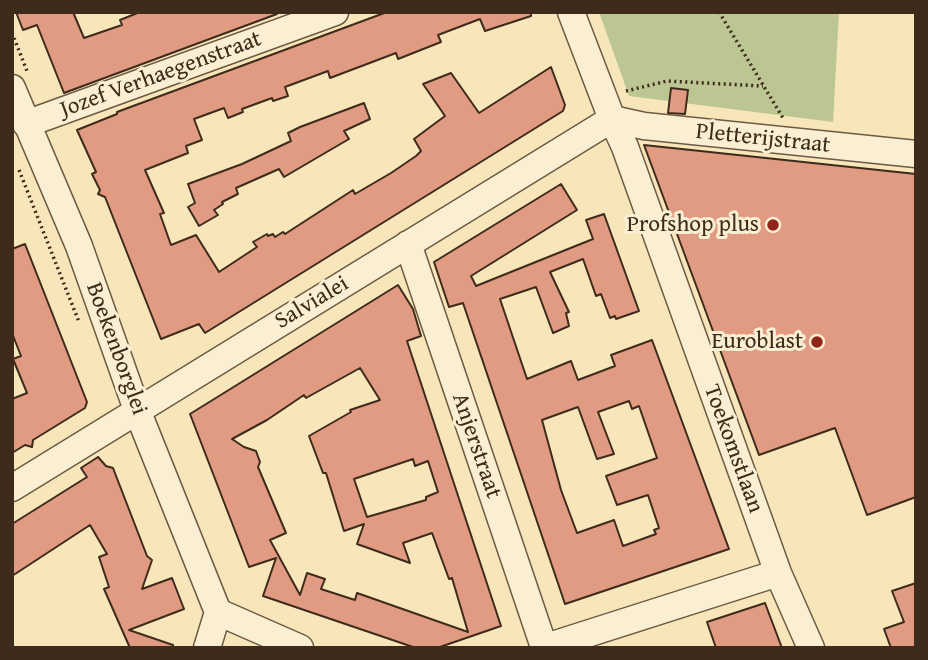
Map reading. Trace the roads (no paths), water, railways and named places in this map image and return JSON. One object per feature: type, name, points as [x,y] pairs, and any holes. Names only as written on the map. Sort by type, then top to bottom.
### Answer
[{"type":"street","name":"Jozef Verhaegenstraat","points":[[26,124],[335,12]]},
{"type":"street","name":"Toekomstlaan","points":[[571,12],[625,147],[778,573],[811,648]]},
{"type":"street","name":"Boekenborglei","points":[[12,88],[79,246],[137,410],[218,612]]},
{"type":"street","name":"Pletterijstraat","points":[[608,108],[644,127],[916,155]]},
{"type":"street","name":"Salvialei","points":[[12,488],[408,244],[608,108]]},
{"type":"street","name":"Anjerstraat","points":[[408,244],[543,647]]},
{"type":"street","points":[[543,647],[778,573]]},
{"type":"street","points":[[207,648],[218,612],[300,648]]},
{"type":"place","name":"Profshop plus","points":[[773,225]]},
{"type":"place","name":"Euroblast","points":[[817,342]]}]
